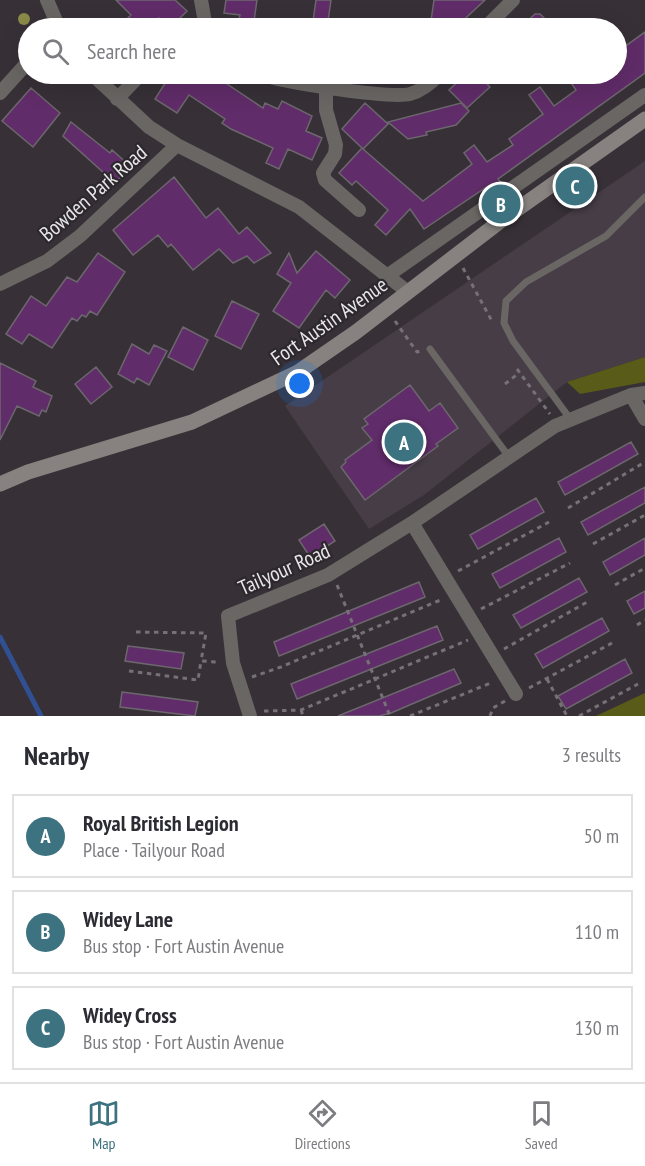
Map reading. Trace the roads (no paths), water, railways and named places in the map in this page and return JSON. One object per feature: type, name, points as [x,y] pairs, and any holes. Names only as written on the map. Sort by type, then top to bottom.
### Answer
[{"type":"main road","name":"Fort Austin Avenue","points":[[0,484],[28,472],[192,422],[298,372],[386,309],[513,212],[645,119]]},
{"type":"street","points":[[47,0],[55,18]]},
{"type":"street","points":[[201,0],[204,18]]},
{"type":"street","points":[[493,18],[507,2]]},
{"type":"street","points":[[0,93],[18,73]]},
{"type":"street","points":[[102,84],[149,127],[177,145],[299,207],[408,292]]},
{"type":"street","points":[[117,99],[131,84]]},
{"type":"street","points":[[305,84],[411,94],[429,84]]},
{"type":"street","points":[[326,87],[328,122],[336,145],[335,154],[323,173],[325,180],[359,210]]},
{"type":"street","name":"Fort Austin Avenue","points":[[387,276],[645,95]]},
{"type":"street","name":"Bowden Park Road","points":[[0,284],[47,261],[80,236],[177,145]]},
{"type":"street","name":"Tailyour Road","points":[[250,716],[233,663],[228,616],[332,572],[412,523],[555,426],[638,394],[645,419]]},
{"type":"street","points":[[412,523],[516,694]]},
{"type":"lane","points":[[571,420],[513,341],[504,323],[506,301],[526,282],[606,236],[645,197]]},
{"type":"lane","points":[[430,349],[509,457]]},
{"type":"waterway","points":[[0,637],[41,716]]},
{"type":"place","name":"Widey Cross","points":[[575,186]]},
{"type":"place","name":"Widey Lane","points":[[501,204]]},
{"type":"place","name":"Royal British Legion","points":[[404,442]]}]
